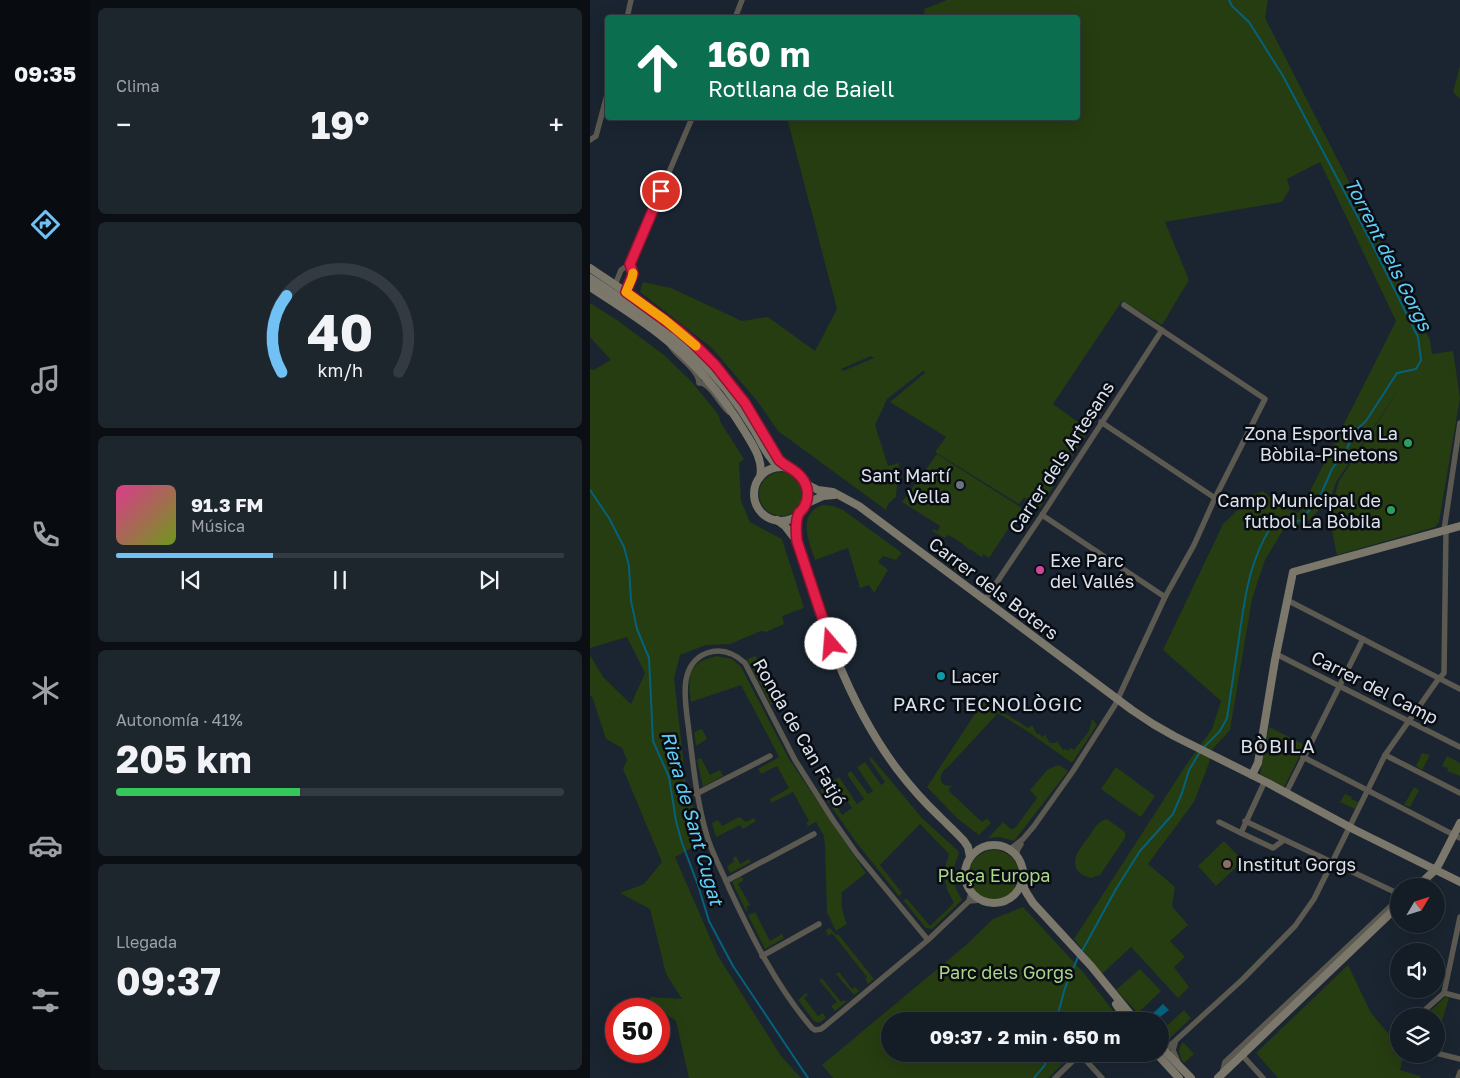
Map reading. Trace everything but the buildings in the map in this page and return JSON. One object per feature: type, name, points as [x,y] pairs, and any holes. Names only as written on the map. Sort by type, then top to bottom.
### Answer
[{"type":"main road","points":[[590,268],[665,320],[692,342],[726,378],[765,442],[783,467]]},
{"type":"main road","points":[[590,278],[649,317],[684,344],[719,380],[752,420]]},
{"type":"main road","points":[[590,287],[668,341],[704,376],[735,416],[756,451],[762,465],[760,477],[754,490],[756,503],[764,514],[777,520],[789,529],[797,541],[841,671],[859,708],[880,744],[906,780],[958,834],[968,847],[970,857]]},
{"type":"main road","points":[[760,477],[768,470],[783,467],[798,473],[806,484],[808,496],[806,504],[799,514],[797,541]]},
{"type":"main road","name":"Carrer dels Boters","points":[[806,484],[818,490],[833,492],[859,506],[1130,709],[1153,724],[1210,754],[1253,773],[1264,781],[1349,827],[1460,882]]},
{"type":"main road","points":[[806,504],[823,496],[838,495]]},
{"type":"main road","points":[[777,520],[789,519],[799,514]]},
{"type":"main road","points":[[1253,773],[1258,763],[1276,654],[1292,574],[1295,570],[1460,526]]},
{"type":"main road","points":[[1426,878],[1435,869],[1457,836],[1460,823]]},
{"type":"main road","points":[[958,834],[983,847]]},
{"type":"main road","points":[[997,845],[1009,850],[1016,856],[1022,869],[1020,888],[1005,902],[997,904],[980,900],[967,886],[965,868],[970,857],[983,847],[997,845]]},
{"type":"main road","points":[[1022,882],[1033,903],[1128,1012]]},
{"type":"main road","points":[[1013,896],[1022,897],[1033,903]]},
{"type":"main road","points":[[1220,1076],[1390,914]]},
{"type":"main road","points":[[1096,973],[1121,1012]]},
{"type":"main road","points":[[1169,1061],[1182,1075],[1191,1078]]},
{"type":"street","points":[[628,15],[632,0]]},
{"type":"street","points":[[736,15],[742,0]]},
{"type":"street","points":[[590,140],[596,136],[605,102]]},
{"type":"street","points":[[615,285],[621,270],[630,264],[691,120]]},
{"type":"street","points":[[626,292],[633,274],[630,264]]},
{"type":"street","points":[[1016,856],[1023,840],[1074,769],[1118,699],[1165,597],[1194,545],[1215,498],[1265,399],[1124,305]]},
{"type":"street","name":"Carrer dels Artesans","points":[[985,600],[1162,330]]},
{"type":"street","points":[[1102,422],[1215,498]]},
{"type":"street","points":[[1169,1045],[1177,1040],[1243,979],[1295,926],[1314,899],[1385,755],[1444,673],[1445,530],[1450,479],[1460,423]]},
{"type":"street","points":[[1042,515],[1165,597]]},
{"type":"street","points":[[1287,600],[1460,688]]},
{"type":"street","points":[[1286,792],[1363,639]]},
{"type":"street","name":"Ronda de Can Fatjó","points":[[722,651],[734,655],[745,663],[795,760],[833,820],[857,854],[928,940],[826,1026],[815,1030],[786,994],[762,956],[726,880],[707,838],[696,794],[686,700],[686,680],[691,665],[699,657],[707,653],[722,651]]},
{"type":"street","name":"Carrer del Camp","points":[[1276,654],[1460,747]]},
{"type":"street","points":[[1385,755],[1460,793]]},
{"type":"street","points":[[696,794],[770,756]]},
{"type":"street","points":[[1303,757],[1457,836]]},
{"type":"street","points":[[1241,833],[1264,781]]},
{"type":"street","points":[[1246,821],[1390,890]]},
{"type":"street","points":[[1218,822],[1274,848],[1284,840]]},
{"type":"street","points":[[726,880],[814,834]]},
{"type":"street","points":[[1009,850],[1023,840]]},
{"type":"street","points":[[928,940],[969,901],[971,892]]},
{"type":"street","points":[[969,901],[980,900]]},
{"type":"street","points":[[1220,1076],[1225,1062],[1390,907]]},
{"type":"street","points":[[1445,988],[1460,917]]},
{"type":"street","points":[[762,956],[819,924]]},
{"type":"street","points":[[1445,993],[1460,997]]},
{"type":"street","points":[[1427,1008],[1438,998]]},
{"type":"street","points":[[1177,1040],[1173,1050],[1182,1075]]},
{"type":"street","points":[[1242,1055],[1263,1078]]},
{"type":"street","points":[[1445,1055],[1460,1059]]},
{"type":"street","points":[[1055,1078],[1072,1062]]},
{"type":"street","points":[[1087,1062],[1102,1078]]},
{"type":"street","points":[[1458,1078],[1460,1072]]},
{"type":"green space","points":[[947,0],[1268,0],[1265,18],[1430,340],[1432,354],[1453,351],[1460,398],[1439,522],[1435,527],[1337,555],[1329,516],[1339,481],[1398,391],[1336,482],[1327,509],[1320,509],[1306,523],[1283,530],[1265,560],[1252,599],[1230,730],[1212,750],[1194,802],[1148,864],[1175,887],[1172,906],[1188,925],[1170,941],[1185,957],[1174,967],[1189,987],[1178,998],[1131,947],[1102,974],[1074,939],[1186,765],[1212,729],[1221,701],[1163,650],[1223,524],[1253,495],[1263,491],[1279,506],[1299,513],[1396,321],[1320,162],[1287,179],[1290,189],[1282,202],[1165,222],[1189,280],[1162,325],[1122,301],[1053,404],[1089,430],[1039,509],[1024,497],[1019,504],[935,452],[946,437],[890,402],[926,372],[923,371],[887,399],[875,425],[888,466],[899,463],[896,497],[888,504],[886,510],[778,431],[758,402],[712,348],[640,292],[643,282],[671,288],[742,321],[768,317],[815,351],[837,309],[788,120],[1080,120],[1080,15],[925,15],[924,9]],"holes":[[[871,356],[874,358],[843,371],[841,369]]]},
{"type":"green space","points":[[1460,66],[1460,99],[1453,92]]},
{"type":"green space","points":[[590,303],[617,320],[664,355],[691,381],[718,414],[721,423],[744,459],[739,463],[741,501],[750,522],[782,539],[804,608],[782,616],[784,624],[766,632],[761,631],[730,644],[706,645],[680,655],[674,678],[686,784],[704,841],[675,857],[718,956],[781,1056],[801,1078],[689,1078],[676,1021],[670,1017],[670,998],[682,999],[666,974],[650,909],[620,893],[644,884],[662,862],[623,769],[627,760],[622,748],[606,739],[590,695],[590,655],[603,677],[631,704],[645,673],[627,637],[590,648],[590,369],[594,370],[611,360],[590,337]]},
{"type":"green space","points":[[937,454],[1022,508],[989,558],[983,554],[981,557],[948,535],[945,538],[932,531],[933,529],[938,531],[940,526],[902,502]]},
{"type":"green space","points":[[785,472],[797,478],[802,485],[802,503],[797,510],[790,515],[777,516],[769,513],[762,506],[759,490],[762,482],[769,475]]},
{"type":"green space","points":[[823,505],[843,510],[902,553],[896,560],[883,556],[878,562],[888,570],[874,593],[869,585],[860,588],[848,548],[815,560],[808,537],[807,521],[815,509]]},
{"type":"green space","points":[[945,555],[964,571],[963,575],[943,561]]},
{"type":"green space","points":[[717,656],[732,659],[741,667],[789,759],[866,873],[842,892],[842,908],[847,924],[836,931],[827,912],[824,836],[816,822],[808,826],[806,823],[809,821],[793,792],[771,803],[770,799],[789,788],[777,766],[761,774],[758,769],[779,757],[741,685],[691,702],[689,685],[695,666],[700,662]]},
{"type":"green space","points":[[756,656],[764,679],[771,677],[780,701],[771,705],[747,659]]},
{"type":"green space","points":[[984,700],[1028,728],[1032,725],[1037,734],[1040,734],[1042,737],[1045,735],[1050,743],[1057,741],[1063,750],[1066,749],[1068,751],[1071,748],[1074,750],[1089,731],[1092,719],[1097,725],[1072,763],[998,713],[941,776],[941,781],[944,785],[952,786],[948,790],[982,822],[987,818],[991,823],[979,835],[958,819],[927,787]]},
{"type":"green space","points":[[1269,727],[1305,745],[1284,787],[1260,774]]},
{"type":"green space","points":[[702,729],[707,739],[696,746],[694,732]]},
{"type":"green space","points":[[1422,753],[1430,755],[1422,770],[1416,766]]},
{"type":"green space","points":[[1447,756],[1460,763],[1460,776],[1447,771],[1448,768],[1442,766]]},
{"type":"green space","points":[[871,757],[922,818],[957,850],[959,853],[953,875],[945,875],[949,854],[920,824],[880,865],[902,893],[899,896],[856,842],[820,790],[824,787],[842,815],[852,808],[833,781],[839,777],[857,804],[864,799],[847,774],[851,771],[868,794],[873,791],[857,767],[865,762],[881,785],[885,782],[869,759]]},
{"type":"green space","points":[[701,758],[710,775],[720,770],[723,776],[703,787],[697,760]]},
{"type":"green space","points":[[1059,765],[1068,771],[1014,841],[999,837],[988,838],[1003,822],[1011,829],[1015,828],[1037,798],[1030,790],[1048,769]]},
{"type":"green space","points":[[1116,767],[1155,796],[1141,817],[1101,789]]},
{"type":"green space","points":[[1414,787],[1419,790],[1410,807],[1404,805]]},
{"type":"green space","points":[[1345,794],[1359,802],[1355,809],[1340,802]]},
{"type":"green space","points":[[739,817],[746,822],[754,818],[756,821],[743,829],[740,825],[716,837],[712,823],[718,820],[722,826]]},
{"type":"green space","points":[[1107,819],[1125,832],[1125,838],[1100,875],[1091,878],[1080,873],[1075,864],[1075,859],[1096,826]]},
{"type":"green space","points":[[1224,841],[1243,861],[1216,886],[1198,866]]},
{"type":"green space","name":"Plaça Europa","points":[[994,850],[1004,852],[1012,857],[1017,865],[1019,875],[1017,885],[1012,893],[1004,898],[994,900],[984,898],[976,893],[971,885],[969,875],[971,865],[976,857],[984,852]]},
{"type":"green space","points":[[736,856],[740,864],[749,859],[751,862],[730,873],[727,866],[734,862],[733,858]]},
{"type":"green space","points":[[741,876],[744,880],[738,884],[750,905],[746,907],[748,910],[746,911],[732,882]]},
{"type":"green space","points":[[945,880],[953,880],[962,900],[932,929],[926,928],[903,900],[907,899],[930,926],[954,903]]},
{"type":"green space","name":"Parc dels Gorgs","points":[[1023,907],[1083,972],[1114,1012],[886,1012],[965,946],[993,919]]},
{"type":"green space","points":[[755,912],[770,941],[782,934],[784,938],[765,949],[748,915]]},
{"type":"green space","points":[[830,928],[836,935],[838,934],[874,979],[868,984],[865,979],[867,977],[832,933],[828,936],[826,930]]},
{"type":"green space","points":[[1348,965],[1371,1013],[1390,1035],[1390,1063],[1402,1063],[1400,1070],[1420,1076],[1420,1078],[1278,1078],[1256,1053]]},
{"type":"green space","points":[[1140,969],[1161,991],[1137,1012],[1116,990]]},
{"type":"green space","points":[[839,972],[852,989],[855,987],[859,991],[854,995],[836,974]]},
{"type":"green space","points":[[822,978],[841,1002],[844,1000],[846,1002],[835,1011],[831,1006],[837,1002],[819,980]]},
{"type":"green space","points":[[806,993],[808,995],[804,998],[818,1016],[823,1013],[826,1018],[822,1021],[814,1021],[798,1000]]},
{"type":"green space","points":[[1445,997],[1449,998],[1445,1011],[1445,1008],[1433,1008]]},
{"type":"green space","points":[[1184,1010],[1191,1018],[1169,1039],[1169,1024]]},
{"type":"green space","name":"Parc dels Gorgs","points":[[881,1016],[881,1062],[1065,1062],[1048,1078],[833,1078],[822,1065]]},
{"type":"green space","points":[[1183,1042],[1194,1054],[1184,1063],[1180,1058],[1179,1052]]},
{"type":"water","points":[[1163,1004],[1169,1010],[1166,1012],[1154,1012]]},
{"type":"waterway","name":"Torrent dels Gorgs","points":[[1202,749],[1220,731],[1227,718],[1246,591],[1254,562],[1267,533],[1276,519],[1294,522],[1302,520],[1322,492],[1332,469],[1347,448],[1357,429],[1366,421],[1397,373],[1416,369],[1421,360],[1418,337],[1370,240],[1283,76],[1249,22],[1232,6],[1229,0]]},
{"type":"waterway","name":"Riera de Sant Cugat","points":[[590,490],[609,518],[624,547],[629,566],[631,601],[637,629],[649,658],[653,741],[669,777],[676,821],[682,843],[709,921],[733,966],[808,1078]]},
{"type":"waterway","name":"Torrent dels Gorgs","points":[[1082,951],[1116,889],[1140,851],[1173,814],[1189,770],[1200,752]]},
{"type":"waterway","name":"Torrent dels Gorgs","points":[[1058,1012],[1065,988],[1078,957]]},
{"type":"waterway","name":"Torrent dels Gorgs","points":[[1034,1078],[1046,1062]]},
{"type":"slow traffic","points":[[633,273],[626,292],[678,330],[696,346]]},
{"type":"place","name":"Zona Esportiva La Bòbila-Pinetons","points":[[1408,443]]},
{"type":"place","name":"Sant Martí Vella","points":[[960,485]]},
{"type":"place","name":"Camp Municipal de futbol La Bòbila","points":[[1391,510]]},
{"type":"place","name":"Exe Parc del Vallés","points":[[1040,570]]},
{"type":"place","name":"Lacer","points":[[941,676]]},
{"type":"place","name":"Institut Gorgs","points":[[1227,864]]},
{"type":"district","name":"PARC TECNOLÒGIC","points":[[988,703]]},
{"type":"district","name":"BÒBILA","points":[[1278,745]]},
{"type":"route","points":[[661,191],[630,264],[633,274],[626,292],[678,330],[715,365],[755,417],[779,460],[786,468],[798,473],[804,480],[807,498],[806,504],[799,514],[797,541],[831,644]]}]
